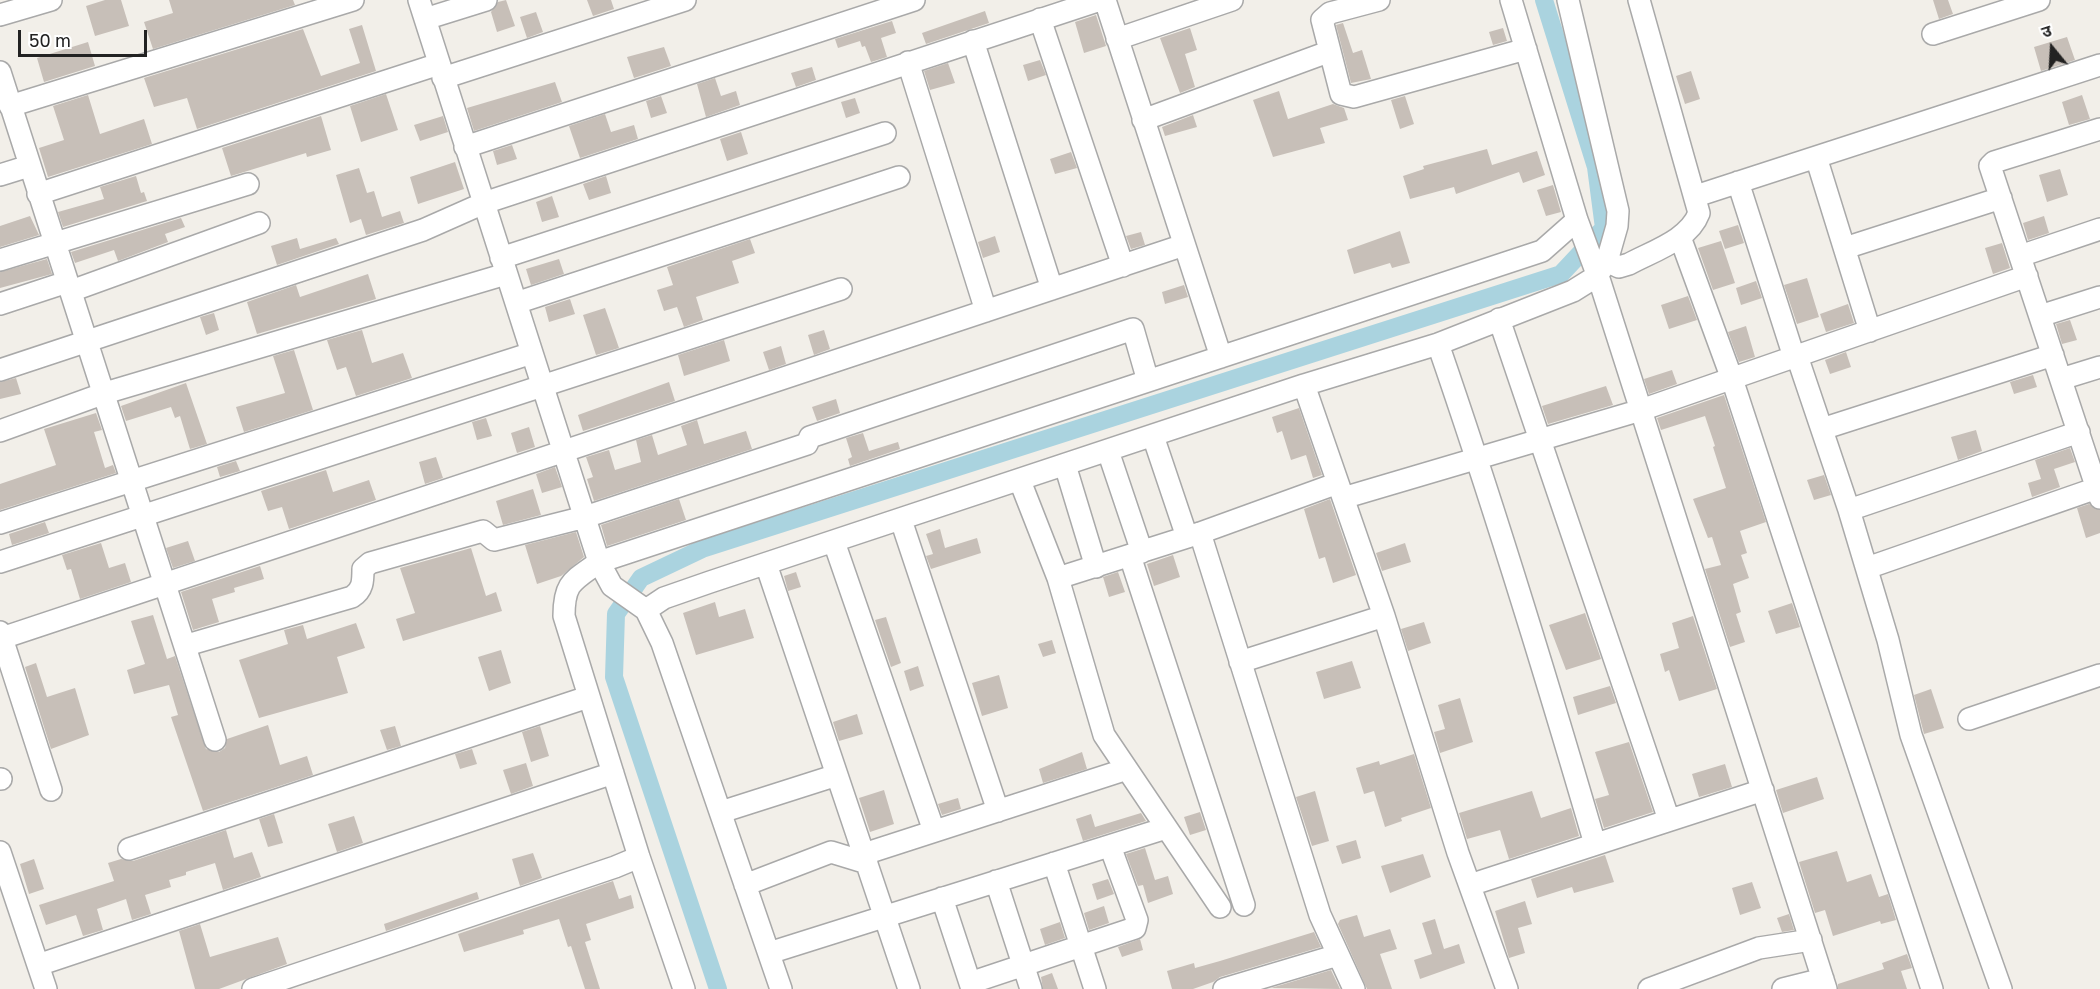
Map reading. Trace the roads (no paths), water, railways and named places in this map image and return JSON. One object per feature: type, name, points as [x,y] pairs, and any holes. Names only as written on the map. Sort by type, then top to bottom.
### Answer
[{"type":"street","points":[[9,8],[51,0]]},
{"type":"street","points":[[8,117],[353,0]]},
{"type":"street","points":[[486,0],[422,9],[599,562],[612,586],[643,608],[662,642],[781,989]]},
{"type":"street","points":[[38,194],[441,71],[685,0]]},
{"type":"street","points":[[465,147],[914,0]]},
{"type":"street","points":[[0,370],[423,230],[484,202],[1102,0],[1117,39],[1221,357]]},
{"type":"street","points":[[1117,39],[1232,0]]},
{"type":"street","points":[[1378,0],[1325,15],[1322,28],[1341,94],[1354,97],[1526,49]]},
{"type":"street","points":[[1511,0],[1579,223],[1599,268],[1641,410],[1825,984],[1783,989]]},
{"type":"street","points":[[643,608],[664,598],[1304,385],[1438,344],[1573,291],[1599,268],[1617,226],[1616,196],[1568,0]]},
{"type":"street","points":[[1599,268],[1629,264],[1680,237],[1695,224],[1699,213],[1639,0]]},
{"type":"street","points":[[1933,34],[2039,0]]},
{"type":"street","points":[[1041,20],[1123,266]]},
{"type":"street","points":[[973,41],[1052,289]]},
{"type":"street","points":[[1143,120],[1328,52]]},
{"type":"street","points":[[908,62],[986,311]]},
{"type":"street","points":[[1696,196],[2100,65]]},
{"type":"street","points":[[0,72],[8,117],[29,166],[53,243],[89,341],[143,517],[187,645],[215,740]]},
{"type":"street","points":[[1867,568],[2099,494],[2087,439],[2061,379],[1991,163],[2100,129]]},
{"type":"street","points":[[0,431],[105,393],[504,266],[885,133]]},
{"type":"street","points":[[1816,157],[1870,331]]},
{"type":"street","points":[[0,175],[29,166]]},
{"type":"street","points":[[516,303],[899,177]]},
{"type":"street","points":[[1738,182],[1850,510],[1888,640],[1911,735],[2001,989]]},
{"type":"street","points":[[0,260],[248,184]]},
{"type":"street","points":[[1845,248],[2001,198]]},
{"type":"street","points":[[0,304],[69,286],[259,223]]},
{"type":"street","points":[[684,989],[639,857],[564,616],[564,594],[569,583],[599,562],[1542,251],[1579,223]]},
{"type":"street","points":[[2020,256],[2100,229]]},
{"type":"street","points":[[1680,237],[1732,379],[1932,989]]},
{"type":"street","points":[[51,790],[1,634],[165,584],[1184,245]]},
{"type":"street","points":[[1058,578],[1341,491],[1478,460],[1641,410],[2027,276]]},
{"type":"street","points":[[0,562],[841,290]]},
{"type":"street","points":[[2040,316],[2100,297]]},
{"type":"street","points":[[1499,320],[1669,820]]},
{"type":"street","points":[[187,645],[352,597],[358,593],[363,583],[363,569],[370,563],[483,531],[494,540],[585,517],[807,444],[810,437],[1133,329],[1148,381]]},
{"type":"street","points":[[1438,344],[1478,460],[1542,661],[1594,844]]},
{"type":"street","points":[[0,523],[532,353]]},
{"type":"street","points":[[1822,429],[2053,355]]},
{"type":"street","points":[[2061,379],[2100,367]]},
{"type":"street","points":[[1304,385],[1384,616],[1470,885],[1508,989]]},
{"type":"street","points":[[1153,436],[1240,662],[1320,915],[1354,989]]},
{"type":"street","points":[[1850,510],[2087,439]]},
{"type":"street","points":[[1108,451],[1136,554],[1244,905]]},
{"type":"street","points":[[1065,465],[1096,567]]},
{"type":"street","points":[[1020,481],[1058,578],[1104,735],[1220,907]]},
{"type":"street","points":[[901,520],[998,811]]},
{"type":"street","points":[[834,542],[934,831]]},
{"type":"street","points":[[766,564],[908,989]]},
{"type":"street","points":[[1240,662],[1384,616]]},
{"type":"street","points":[[1969,719],[2100,675]]},
{"type":"street","points":[[129,849],[588,697]]},
{"type":"street","points":[[746,885],[831,852],[866,859],[934,831],[1127,769]]},
{"type":"street","points":[[38,965],[614,773]]},
{"type":"street","points":[[721,812],[837,775]]},
{"type":"street","points":[[1470,885],[1763,790]]},
{"type":"street","points":[[769,953],[1166,828]]},
{"type":"street","points":[[942,898],[971,986],[1082,948],[1138,925],[1110,846]]},
{"type":"street","points":[[0,852],[46,989]]},
{"type":"street","points":[[253,989],[639,857]]},
{"type":"street","points":[[1054,863],[1095,989]]},
{"type":"street","points":[[996,881],[1031,989]]},
{"type":"street","points":[[1650,989],[1759,948],[1811,940]]},
{"type":"street","points":[[1224,989],[1338,955]]},
{"type":"waterway","points":[[718,989],[614,677],[616,614],[641,578],[702,549],[1561,274],[1604,228],[1596,167],[1544,0]]}]
